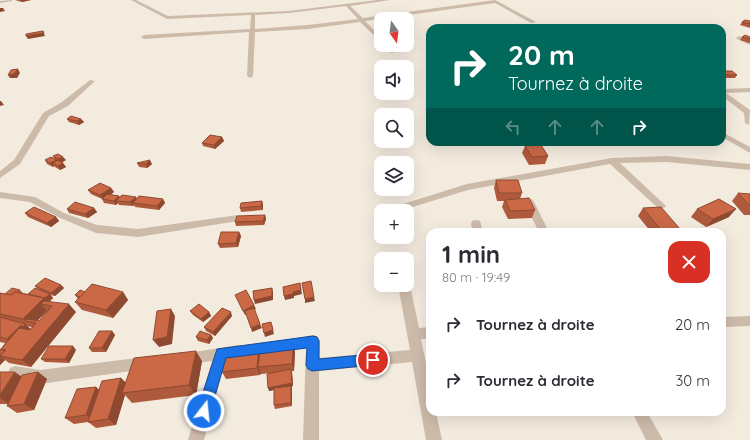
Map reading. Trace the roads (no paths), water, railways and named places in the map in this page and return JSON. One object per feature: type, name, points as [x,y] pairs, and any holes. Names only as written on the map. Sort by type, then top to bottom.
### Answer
[{"type":"street","points":[[0,2],[10,0]]},
{"type":"street","points":[[133,0],[168,18],[289,12],[388,0]]},
{"type":"street","points":[[144,37],[308,28],[494,1],[533,22]]},
{"type":"street","points":[[347,5],[374,33]]},
{"type":"street","points":[[250,76],[253,14]]},
{"type":"street","points":[[739,38],[750,43]]},
{"type":"street","points":[[0,175],[17,162],[46,115],[64,104],[92,81]]},
{"type":"street","points":[[726,92],[750,90]]},
{"type":"street","points":[[726,95],[747,112],[749,123]]},
{"type":"street","points":[[726,136],[750,151]]},
{"type":"street","points":[[412,204],[467,187],[612,161],[667,159],[750,167]]},
{"type":"street","points":[[612,161],[661,206]]},
{"type":"street","points":[[0,195],[32,199],[61,215],[96,229],[138,233],[238,218]]},
{"type":"street","points":[[528,199],[542,228]]},
{"type":"street","points":[[405,292],[426,398]]},
{"type":"street","points":[[726,322],[750,321]]},
{"type":"street","points":[[414,334],[426,333]]},
{"type":"street","points":[[267,347],[313,341],[311,440]]},
{"type":"street","points":[[174,360],[252,349]]},
{"type":"street","points":[[196,440],[221,353]]},
{"type":"street","points":[[312,365],[418,355]]},
{"type":"street","points":[[15,373],[40,377],[158,362]]},
{"type":"street","points":[[429,416],[434,440]]},
{"type":"street","points":[[641,416],[655,440]]}]
